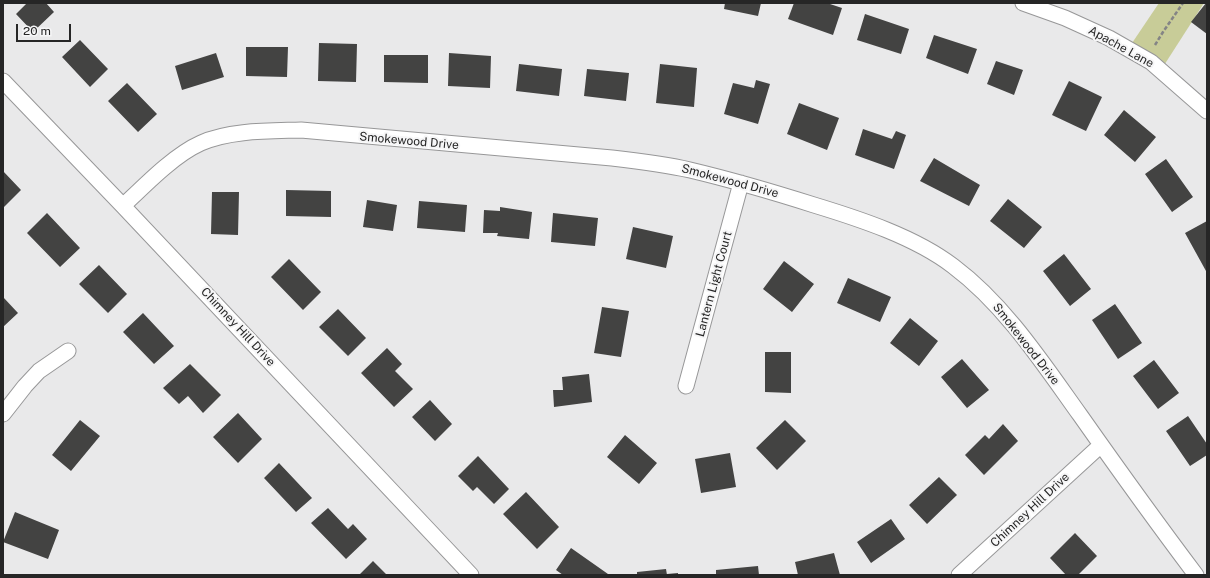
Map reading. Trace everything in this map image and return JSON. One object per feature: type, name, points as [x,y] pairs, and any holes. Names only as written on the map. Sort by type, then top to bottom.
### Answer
[{"type":"street","name":"Apache Lane","points":[[1023,3],[1065,18],[1109,38],[1147,60],[1207,111]]},
{"type":"street","name":"Chimney Hill Drive","points":[[3,81],[471,575]]},
{"type":"street","name":"Smokewood Drive","points":[[123,206],[152,178],[186,152],[201,143],[254,131],[301,130],[650,162],[742,183],[837,212],[887,230],[933,253],[974,283],[999,307],[1050,373],[1196,575]]},
{"type":"street","name":"Lantern Light Court","points":[[686,386],[742,183]]},
{"type":"street","points":[[3,414],[39,371],[68,351]]},
{"type":"street","name":"Chimney Hill Drive","points":[[959,575],[1101,445]]},
{"type":"path","points":[[1147,60],[1163,32],[1183,3]]},
{"type":"green space","points":[[1159,3],[1204,3],[1161,70],[1128,49]]},
{"type":"building","points":[[27,3],[46,3],[54,12],[33,32],[16,14]]},
{"type":"building","points":[[725,3],[761,3],[758,16],[724,9]]},
{"type":"building","points":[[794,3],[827,3],[842,8],[833,35],[788,19]]},
{"type":"building","points":[[1207,3],[1207,34],[1191,22]]},
{"type":"building","points":[[865,14],[909,29],[901,54],[857,40]]},
{"type":"building","points":[[934,35],[977,49],[968,74],[926,58]]},
{"type":"building","points":[[80,40],[108,69],[90,87],[62,57]]},
{"type":"building","points":[[319,43],[357,44],[356,82],[318,81]]},
{"type":"building","points":[[246,47],[288,47],[287,77],[246,76]]},
{"type":"building","points":[[216,53],[224,77],[182,90],[175,66]]},
{"type":"building","points":[[449,53],[491,56],[490,88],[448,86]]},
{"type":"building","points":[[384,55],[428,55],[428,83],[384,82]]},
{"type":"building","points":[[996,61],[1023,70],[1014,95],[987,84]]},
{"type":"building","points":[[519,64],[562,69],[559,96],[516,91]]},
{"type":"building","points":[[660,64],[697,68],[694,107],[656,103]]},
{"type":"building","points":[[587,69],[629,73],[626,101],[584,96]]},
{"type":"building","points":[[756,80],[770,84],[758,124],[724,114],[733,83],[754,88]]},
{"type":"building","points":[[1069,81],[1102,97],[1086,131],[1052,115]]},
{"type":"building","points":[[127,83],[157,114],[138,132],[108,101]]},
{"type":"building","points":[[799,103],[839,118],[827,150],[787,134]]},
{"type":"building","points":[[1124,110],[1156,137],[1135,162],[1104,135]]},
{"type":"building","points":[[863,129],[892,139],[896,131],[906,135],[894,169],[855,155]]},
{"type":"building","points":[[934,158],[980,185],[969,206],[920,181]]},
{"type":"building","points":[[1166,159],[1193,197],[1172,212],[1145,174]]},
{"type":"building","points":[[3,171],[21,190],[3,208]]},
{"type":"building","points":[[286,190],[331,191],[331,217],[286,216]]},
{"type":"building","points":[[212,192],[239,192],[238,235],[211,234]]},
{"type":"building","points":[[1008,199],[1042,227],[1024,248],[990,221]]},
{"type":"building","points":[[367,200],[397,205],[393,231],[363,227]]},
{"type":"building","points":[[419,201],[467,205],[465,232],[417,228]]},
{"type":"building","points":[[500,207],[532,212],[529,239],[497,236],[498,233],[483,233],[484,210],[500,211]]},
{"type":"building","points":[[47,213],[80,248],[60,267],[27,233]]},
{"type":"building","points":[[553,213],[598,218],[595,246],[551,242]]},
{"type":"building","points":[[1207,221],[1207,270],[1206,271],[1185,233]]},
{"type":"building","points":[[633,227],[673,236],[666,268],[626,259]]},
{"type":"building","points":[[1064,254],[1091,289],[1070,306],[1043,271]]},
{"type":"building","points":[[289,259],[321,292],[303,310],[271,277]]},
{"type":"building","points":[[784,261],[814,284],[792,312],[763,289]]},
{"type":"building","points":[[99,265],[127,294],[108,313],[79,284]]},
{"type":"building","points":[[848,278],[891,297],[880,322],[837,303]]},
{"type":"building","points":[[3,297],[18,313],[3,327]]},
{"type":"building","points":[[1115,304],[1142,343],[1118,359],[1092,320]]},
{"type":"building","points":[[602,307],[629,311],[621,357],[594,353]]},
{"type":"building","points":[[338,309],[366,338],[348,356],[319,327]]},
{"type":"building","points":[[143,313],[174,346],[154,364],[123,332]]},
{"type":"building","points":[[910,318],[938,341],[919,366],[890,343]]},
{"type":"building","points":[[387,348],[402,364],[395,371],[413,389],[394,407],[361,373]]},
{"type":"building","points":[[765,352],[791,352],[791,393],[765,392]]},
{"type":"building","points":[[962,359],[989,390],[967,408],[941,377]]},
{"type":"building","points":[[1154,360],[1179,393],[1158,409],[1133,376]]},
{"type":"building","points":[[190,364],[221,395],[203,413],[188,396],[179,404],[163,388]]},
{"type":"building","points":[[589,374],[592,402],[554,407],[553,390],[563,390],[562,377]]},
{"type":"building","points":[[430,400],[452,424],[435,441],[412,417]]},
{"type":"building","points":[[238,413],[262,439],[238,463],[213,437]]},
{"type":"building","points":[[1188,416],[1207,444],[1207,455],[1190,466],[1166,431]]},
{"type":"building","points":[[80,420],[100,436],[71,471],[52,455]]},
{"type":"building","points":[[785,420],[806,441],[777,470],[756,448]]},
{"type":"building","points":[[1003,424],[1018,441],[984,475],[965,455],[985,435],[989,439]]},
{"type":"building","points":[[625,435],[657,463],[639,484],[607,457]]},
{"type":"building","points":[[730,453],[736,487],[701,493],[695,459]]},
{"type":"building","points":[[478,456],[509,489],[494,504],[477,487],[473,491],[458,476]]},
{"type":"building","points":[[279,463],[312,498],[296,512],[264,478]]},
{"type":"building","points":[[939,477],[957,495],[927,524],[909,505]]},
{"type":"building","points":[[526,492],[559,527],[537,549],[503,514]]},
{"type":"building","points":[[328,508],[348,529],[353,524],[367,539],[346,559],[311,523]]},
{"type":"building","points":[[15,512],[59,530],[48,559],[3,542]]},
{"type":"building","points":[[891,519],[905,539],[871,563],[857,542]]},
{"type":"building","points":[[1075,533],[1097,556],[1078,575],[1066,575],[1050,558]]},
{"type":"building","points":[[571,548],[608,574],[563,575],[556,570]]},
{"type":"building","points":[[834,553],[840,575],[798,575],[795,562]]},
{"type":"building","points":[[373,561],[387,575],[359,575]]},
{"type":"building","points":[[758,566],[759,575],[716,575],[716,570]]},
{"type":"building","points":[[666,569],[667,575],[637,575],[637,572]]},
{"type":"building","points":[[678,573],[678,575],[667,575],[667,574]]}]
